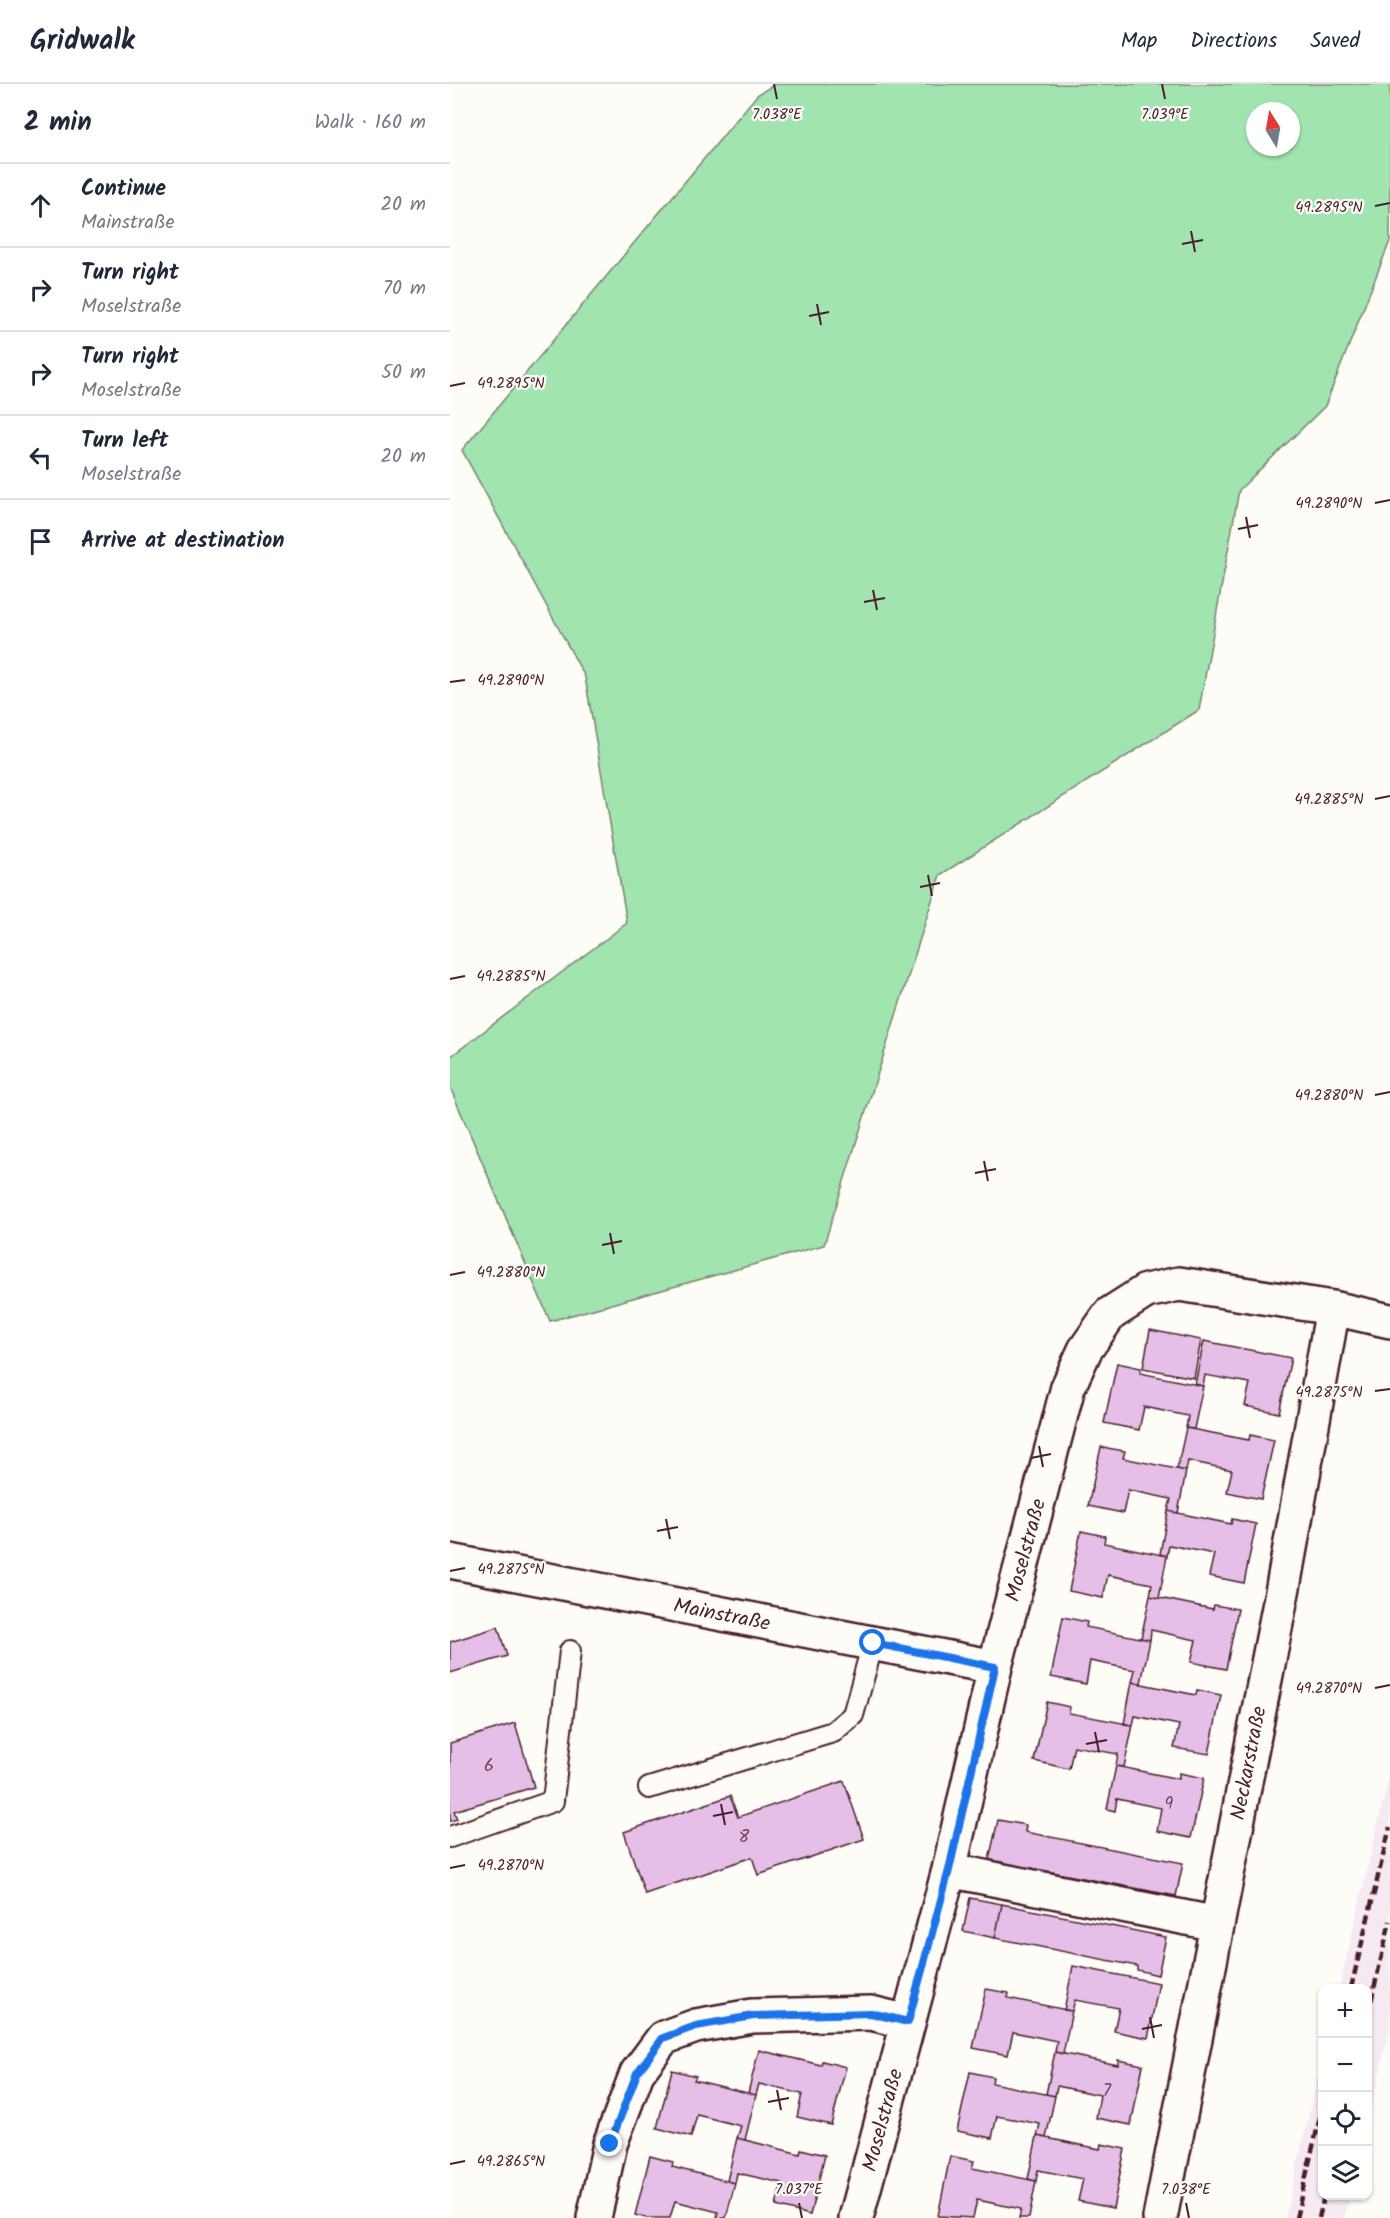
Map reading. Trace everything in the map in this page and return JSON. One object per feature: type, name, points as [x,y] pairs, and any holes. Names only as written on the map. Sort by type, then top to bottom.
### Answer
[{"type":"street","name":"Moselstraße","points":[[856,2218],[949,1870],[995,1667],[1068,1387],[1085,1350],[1110,1314],[1146,1291],[1179,1284],[1333,1308],[1390,1321]]},
{"type":"street","name":"Neckarstraße","points":[[1160,2218],[1283,1587],[1333,1308]]},
{"type":"street","name":"Mainstraße","points":[[450,1561],[995,1667]]},
{"type":"street","points":[[949,1870],[1216,1924]]},
{"type":"street","points":[[594,2218],[610,2144],[633,2083],[637,2073],[663,2038],[696,2026],[753,2016],[871,2013],[908,2022]]},
{"type":"lane","points":[[649,1788],[832,1732],[853,1715],[873,1643]]},
{"type":"lane","points":[[450,1837],[553,1801],[570,1651]]},
{"type":"shaded area","points":[[1390,1772],[1390,2028],[1372,2105],[1372,1984],[1340,1984]]},
{"type":"shaded area","points":[[1318,2075],[1318,2200],[1349,2200],[1344,2218],[1285,2218]]},
{"type":"green space","points":[[775,84],[1390,84],[1390,241],[1325,406],[1239,490],[1199,710],[940,875],[824,1245],[550,1321],[450,1087],[450,1057],[627,923],[585,677],[462,450],[757,95]]},
{"type":"building","points":[[1150,1330],[1201,1340],[1194,1378],[1143,1368]]},
{"type":"building","points":[[1204,1341],[1291,1358],[1279,1413],[1245,1406],[1250,1383],[1205,1375],[1203,1386],[1195,1384]]},
{"type":"building","points":[[1117,1363],[1141,1368],[1140,1373],[1203,1386],[1194,1429],[1186,1428],[1188,1416],[1144,1407],[1139,1430],[1104,1423]]},
{"type":"building","points":[[1186,1428],[1249,1440],[1250,1435],[1274,1440],[1261,1499],[1227,1492],[1232,1470],[1188,1461],[1186,1471],[1177,1469]]},
{"type":"building","points":[[1101,1447],[1125,1451],[1123,1458],[1186,1471],[1178,1513],[1168,1511],[1171,1499],[1128,1490],[1123,1513],[1088,1506]]},
{"type":"building","points":[[1168,1511],[1231,1524],[1232,1519],[1256,1524],[1244,1583],[1209,1576],[1214,1554],[1169,1545],[1167,1556],[1160,1554]]},
{"type":"building","points":[[1081,1531],[1105,1536],[1104,1543],[1167,1556],[1159,1598],[1150,1596],[1152,1584],[1108,1575],[1103,1598],[1069,1591]]},
{"type":"building","points":[[1150,1596],[1213,1609],[1214,1605],[1238,1609],[1226,1669],[1191,1662],[1196,1640],[1151,1630],[1150,1640],[1141,1638]]},
{"type":"building","points":[[1063,1617],[1087,1622],[1086,1627],[1150,1640],[1141,1683],[1132,1682],[1135,1670],[1090,1661],[1086,1684],[1051,1677]]},
{"type":"building","points":[[498,1627],[507,1656],[450,1673],[450,1642]]},
{"type":"building","points":[[1132,1682],[1196,1695],[1197,1690],[1221,1695],[1209,1754],[1174,1748],[1179,1725],[1135,1716],[1133,1725],[1124,1724]]},
{"type":"building","points":[[1047,1702],[1070,1707],[1069,1713],[1133,1725],[1124,1767],[1116,1766],[1118,1754],[1074,1746],[1069,1769],[1034,1761]]},
{"type":"building","points":[[515,1723],[534,1787],[454,1811],[457,1819],[450,1821],[450,1743]]},
{"type":"building","points":[[1116,1766],[1179,1779],[1179,1773],[1204,1778],[1191,1838],[1157,1831],[1161,1808],[1117,1799],[1115,1811],[1107,1809]]},
{"type":"building","points":[[844,1781],[864,1839],[758,1875],[752,1857],[645,1894],[624,1832],[730,1796],[738,1817]]},
{"type":"building","points":[[998,1820],[1026,1825],[1025,1832],[1183,1863],[1176,1896],[989,1860]]},
{"type":"building","points":[[970,1898],[1002,1904],[995,1938],[963,1931]]},
{"type":"building","points":[[1002,1904],[1166,1937],[1158,1975],[1137,1970],[1137,1966],[995,1938]]},
{"type":"building","points":[[1073,1966],[1159,1983],[1148,2038],[1114,2031],[1119,2008],[1075,2000],[1072,2011],[1064,2010]]},
{"type":"building","points":[[986,1989],[1009,1993],[1008,1998],[1072,2011],[1063,2054],[1055,2052],[1057,2041],[1013,2032],[1008,2055],[973,2048]]},
{"type":"building","points":[[759,2050],[821,2065],[822,2061],[846,2067],[831,2125],[797,2117],[802,2094],[759,2084],[756,2095],[748,2093]]},
{"type":"building","points":[[1055,2052],[1118,2065],[1118,2060],[1143,2065],[1131,2125],[1096,2118],[1100,2095],[1057,2086],[1055,2096],[1046,2094]]},
{"type":"building","points":[[672,2070],[696,2076],[694,2080],[756,2095],[745,2140],[737,2138],[741,2126],[697,2115],[691,2137],[657,2128]]},
{"type":"building","points":[[970,2072],[993,2077],[992,2083],[1055,2096],[1046,2138],[1037,2136],[1040,2124],[997,2116],[992,2138],[957,2131]]},
{"type":"building","points":[[1037,2136],[1100,2149],[1101,2144],[1125,2149],[1113,2208],[1078,2201],[1083,2179],[1038,2170],[1036,2181],[1028,2179]]},
{"type":"building","points":[[737,2138],[800,2154],[801,2149],[825,2155],[810,2215],[776,2206],[782,2183],[737,2173],[735,2183],[727,2181]]},
{"type":"building","points":[[650,2156],[673,2162],[672,2167],[735,2183],[726,2218],[717,2218],[718,2212],[675,2201],[670,2218],[646,2218],[635,2215]]},
{"type":"building","points":[[950,2156],[974,2161],[972,2168],[1036,2181],[1029,2218],[1019,2218],[1021,2209],[977,2200],[973,2218],[938,2216]]},
{"type":"railway","points":[[1352,1984],[1390,1827]]},
{"type":"railway","points":[[1372,1997],[1390,1921]]},
{"type":"railway","points":[[1296,2218],[1318,2126]]},
{"type":"railway","points":[[1319,2218],[1323,2200]]},
{"type":"route","points":[[610,2144],[637,2073],[663,2038],[696,2026],[753,2016],[871,2013],[908,2022],[949,1870],[995,1667],[873,1643]]}]
